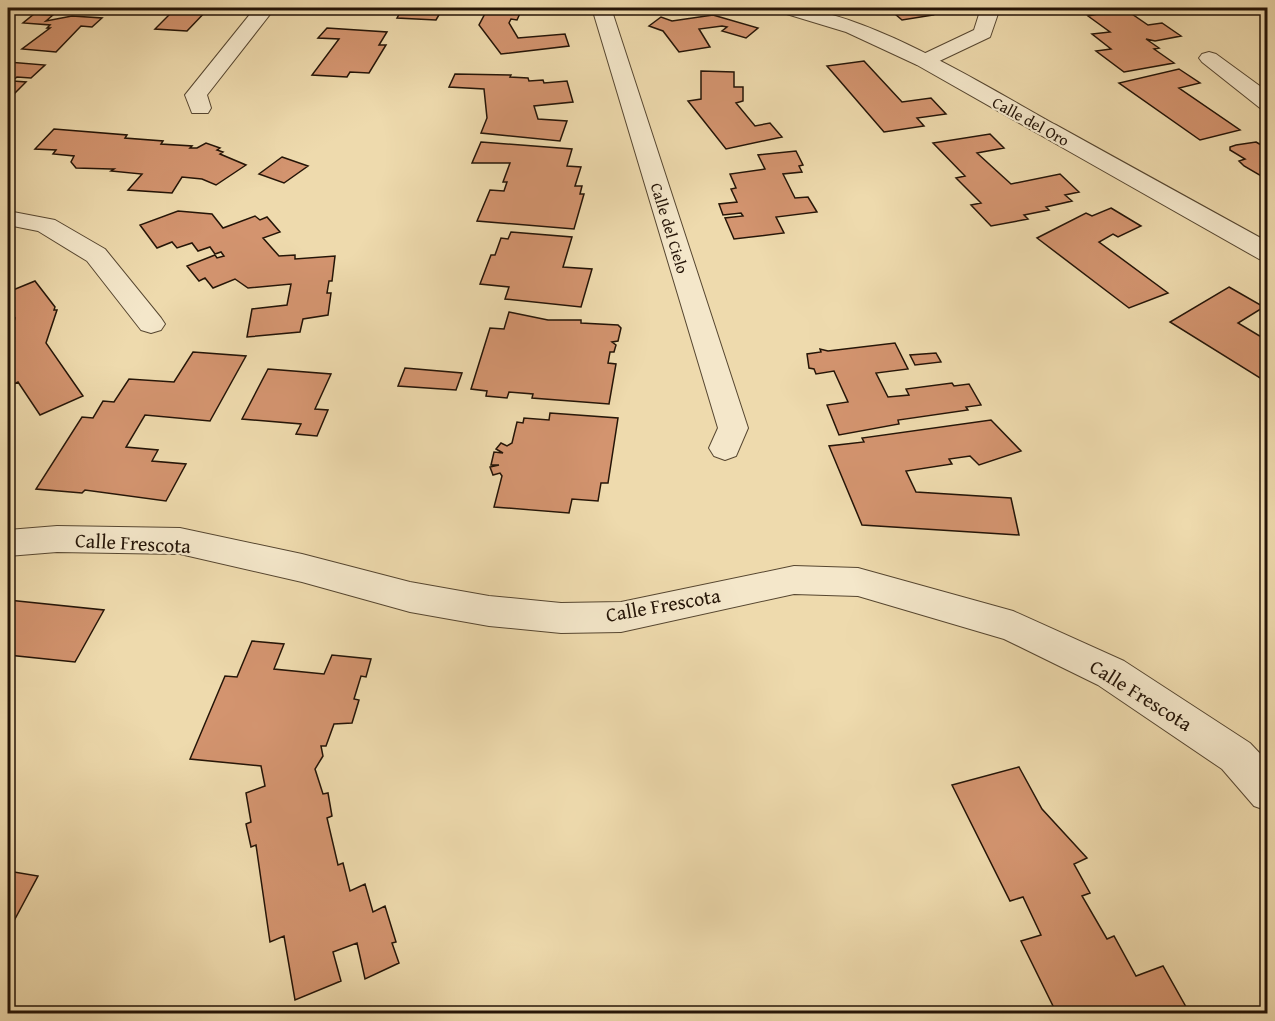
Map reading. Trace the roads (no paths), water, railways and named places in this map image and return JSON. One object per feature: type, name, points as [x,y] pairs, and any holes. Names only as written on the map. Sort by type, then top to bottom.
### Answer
[{"type":"street","points":[[200,108],[196,95],[265,8]]},
{"type":"street","name":"Calle del Cielo","points":[[601,8],[733,428],[725,448]]},
{"type":"street","name":"Calle del Oro","points":[[787,8],[853,28],[924,61],[1268,254]]},
{"type":"street","points":[[924,61],[983,33],[990,8]]},
{"type":"street","points":[[1209,58],[1268,103]]},
{"type":"street","points":[[8,218],[46,225],[96,255],[151,324]]},
{"type":"street","name":"Calle Frescota","points":[[8,543],[57,539],[180,542],[302,568],[410,597],[489,611],[561,618],[621,617],[794,580],[858,582],[1013,626],[1111,673],[1236,756],[1268,792]]}]
